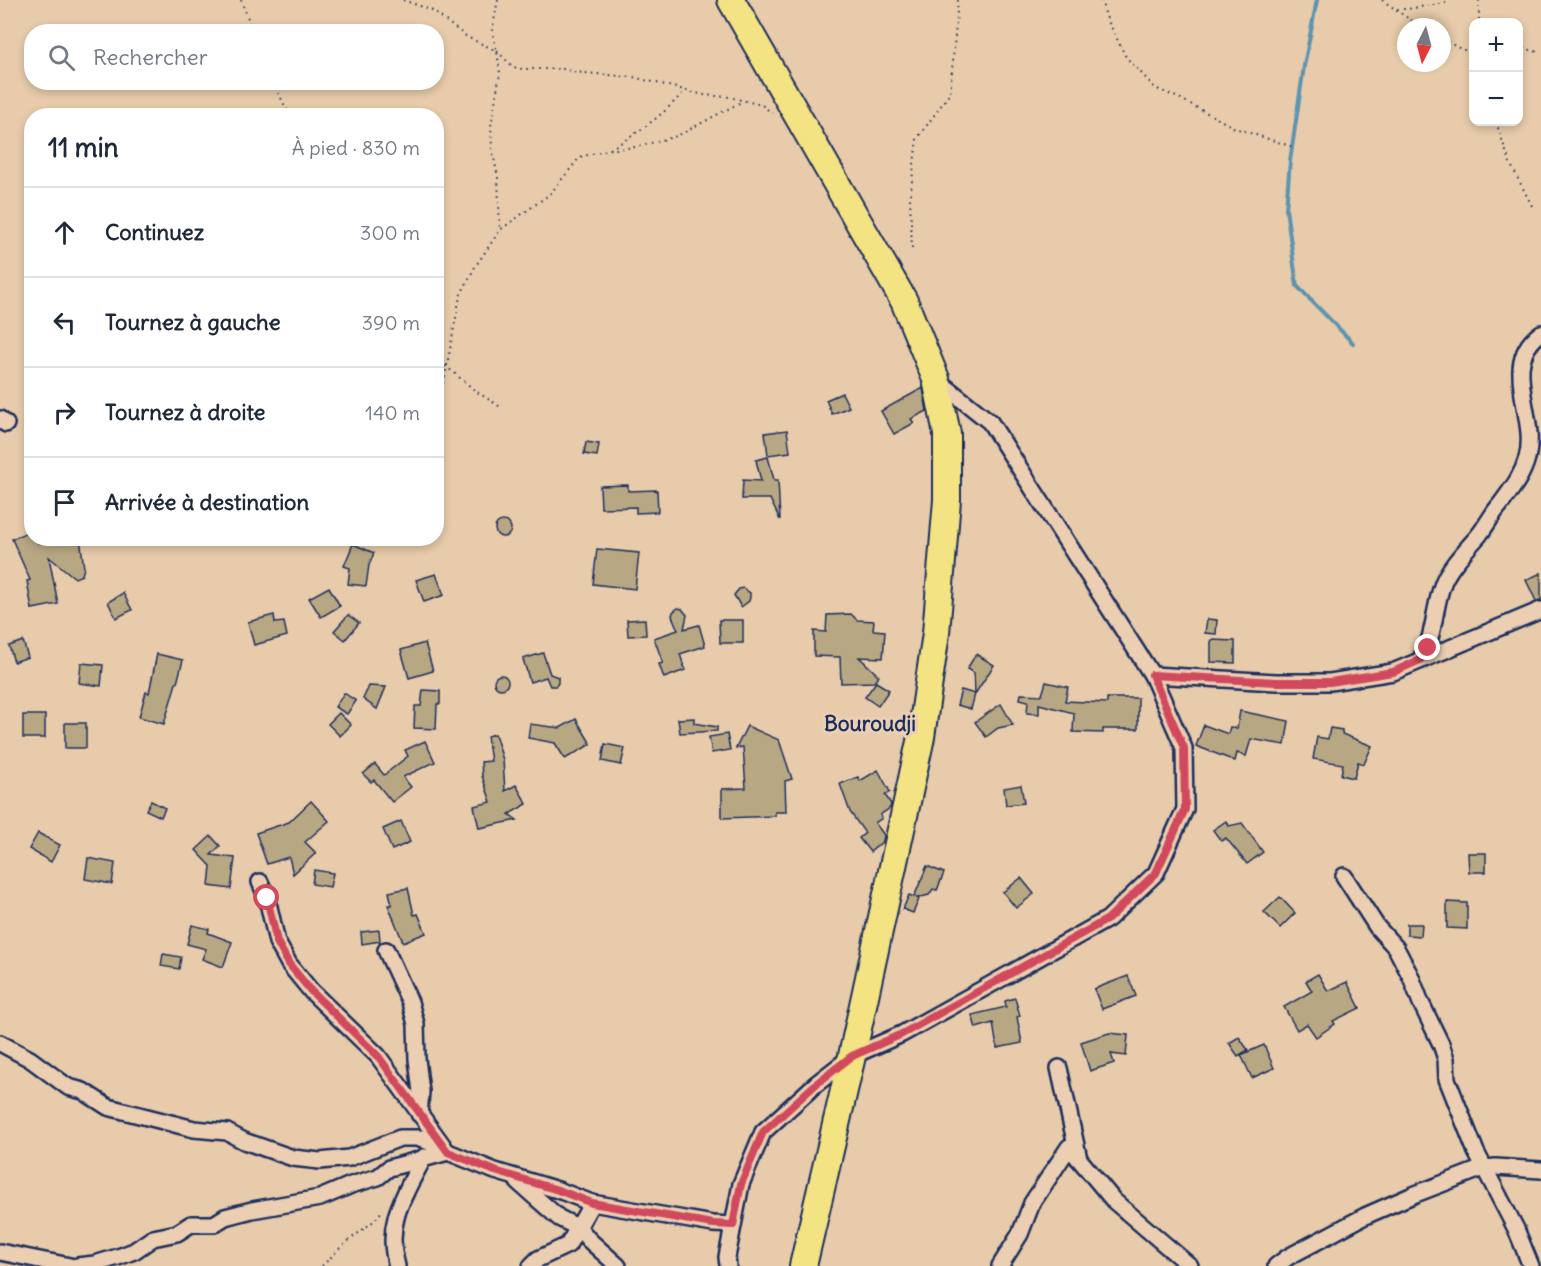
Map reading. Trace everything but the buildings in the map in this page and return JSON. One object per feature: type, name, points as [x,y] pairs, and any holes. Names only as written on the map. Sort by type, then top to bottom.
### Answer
[{"type":"highway","points":[[731,0],[904,301],[936,379],[947,434],[947,500],[936,633],[921,737],[852,1056],[803,1266]]},
{"type":"street","points":[[1420,660],[1428,648],[1442,585],[1462,553],[1480,533],[1516,484],[1528,456],[1529,430],[1520,366],[1533,339],[1541,333]]},
{"type":"street","points":[[728,1266],[727,1257],[741,1184],[763,1132],[816,1084],[852,1056],[902,1034],[1108,919],[1156,873],[1185,809],[1184,748],[1152,675],[990,422],[936,379]]},
{"type":"street","points":[[1152,675],[1276,682],[1330,682],[1393,672],[1541,610]]},
{"type":"street","points":[[1344,876],[1377,927],[1396,948],[1411,977],[1441,1044],[1446,1059],[1447,1079],[1484,1168],[1516,1228],[1531,1266]]},
{"type":"street","points":[[260,882],[267,898],[277,942],[289,964],[311,991],[378,1056],[448,1152]]},
{"type":"street","points":[[386,950],[410,1002],[416,1024],[421,1092],[419,1114]]},
{"type":"street","points":[[0,1043],[21,1052],[68,1087],[83,1091],[108,1107],[194,1129],[227,1132],[244,1141],[293,1158],[320,1161],[349,1158],[400,1138],[421,1138],[448,1152],[510,1176],[592,1203],[713,1224],[733,1225]]},
{"type":"street","points":[[1059,1068],[1079,1159]]},
{"type":"street","points":[[1000,1266],[1020,1234],[1032,1203],[1069,1147],[1114,1201],[1190,1266]]},
{"type":"street","points":[[76,1266],[95,1264],[121,1256],[134,1251],[153,1238],[177,1233],[191,1224],[214,1224],[225,1217],[252,1210],[320,1198],[351,1185],[378,1178],[389,1168],[448,1152]]},
{"type":"street","points":[[396,1266],[391,1249],[398,1206],[424,1157]]},
{"type":"street","points":[[1276,1266],[1288,1257],[1365,1216],[1484,1168],[1541,1170]]},
{"type":"street","points":[[510,1176],[559,1218],[579,1228],[618,1266]]},
{"type":"street","points":[[531,1266],[538,1259],[568,1245],[592,1203]]},
{"type":"street","points":[[0,1252],[70,1266]]},
{"type":"path","points":[[241,0],[250,24]]},
{"type":"path","points":[[403,0],[431,10],[467,37],[497,51],[513,67],[564,69],[573,72],[633,77],[762,105],[778,118]]},
{"type":"path","points":[[498,0],[492,31],[500,73],[491,126],[492,149],[498,177],[500,230]]},
{"type":"path","points":[[912,248],[910,198],[917,139],[950,93],[958,0]]},
{"type":"path","points":[[1101,0],[1107,19],[1126,57],[1155,88],[1235,128],[1293,147]]},
{"type":"path","points":[[1382,0],[1408,18]]},
{"type":"path","points":[[1395,9],[1445,3],[1449,0]]},
{"type":"path","points":[[1479,0],[1479,18]]},
{"type":"path","points":[[1451,44],[1463,50],[1469,50]]},
{"type":"path","points":[[1523,48],[1541,53]]},
{"type":"path","points":[[277,90],[286,108]]},
{"type":"path","points":[[607,150],[642,129],[670,107],[685,90]]},
{"type":"path","points":[[444,381],[460,296],[475,267],[500,230],[550,194],[580,158],[607,150],[636,147],[678,136],[743,101]]},
{"type":"path","points":[[1497,126],[1510,163],[1532,206]]},
{"type":"path","points":[[444,365],[477,392],[502,408]]},
{"type":"path","points":[[322,1266],[342,1246],[375,1220],[386,1206],[398,1206]]},
{"type":"waterway","points":[[1317,0],[1304,66],[1290,161],[1286,209],[1297,286],[1353,343]]},
{"type":"district","name":"Bouroudji","points":[[870,723]]},
{"type":"route","points":[[267,898],[274,934],[289,964],[311,991],[378,1056],[448,1152],[495,1171],[592,1203],[713,1224],[733,1225],[741,1184],[763,1132],[816,1084],[852,1056],[902,1034],[1108,919],[1156,873],[1185,809],[1184,748],[1152,675],[1276,682],[1330,682],[1393,672],[1420,660],[1428,648]]}]
